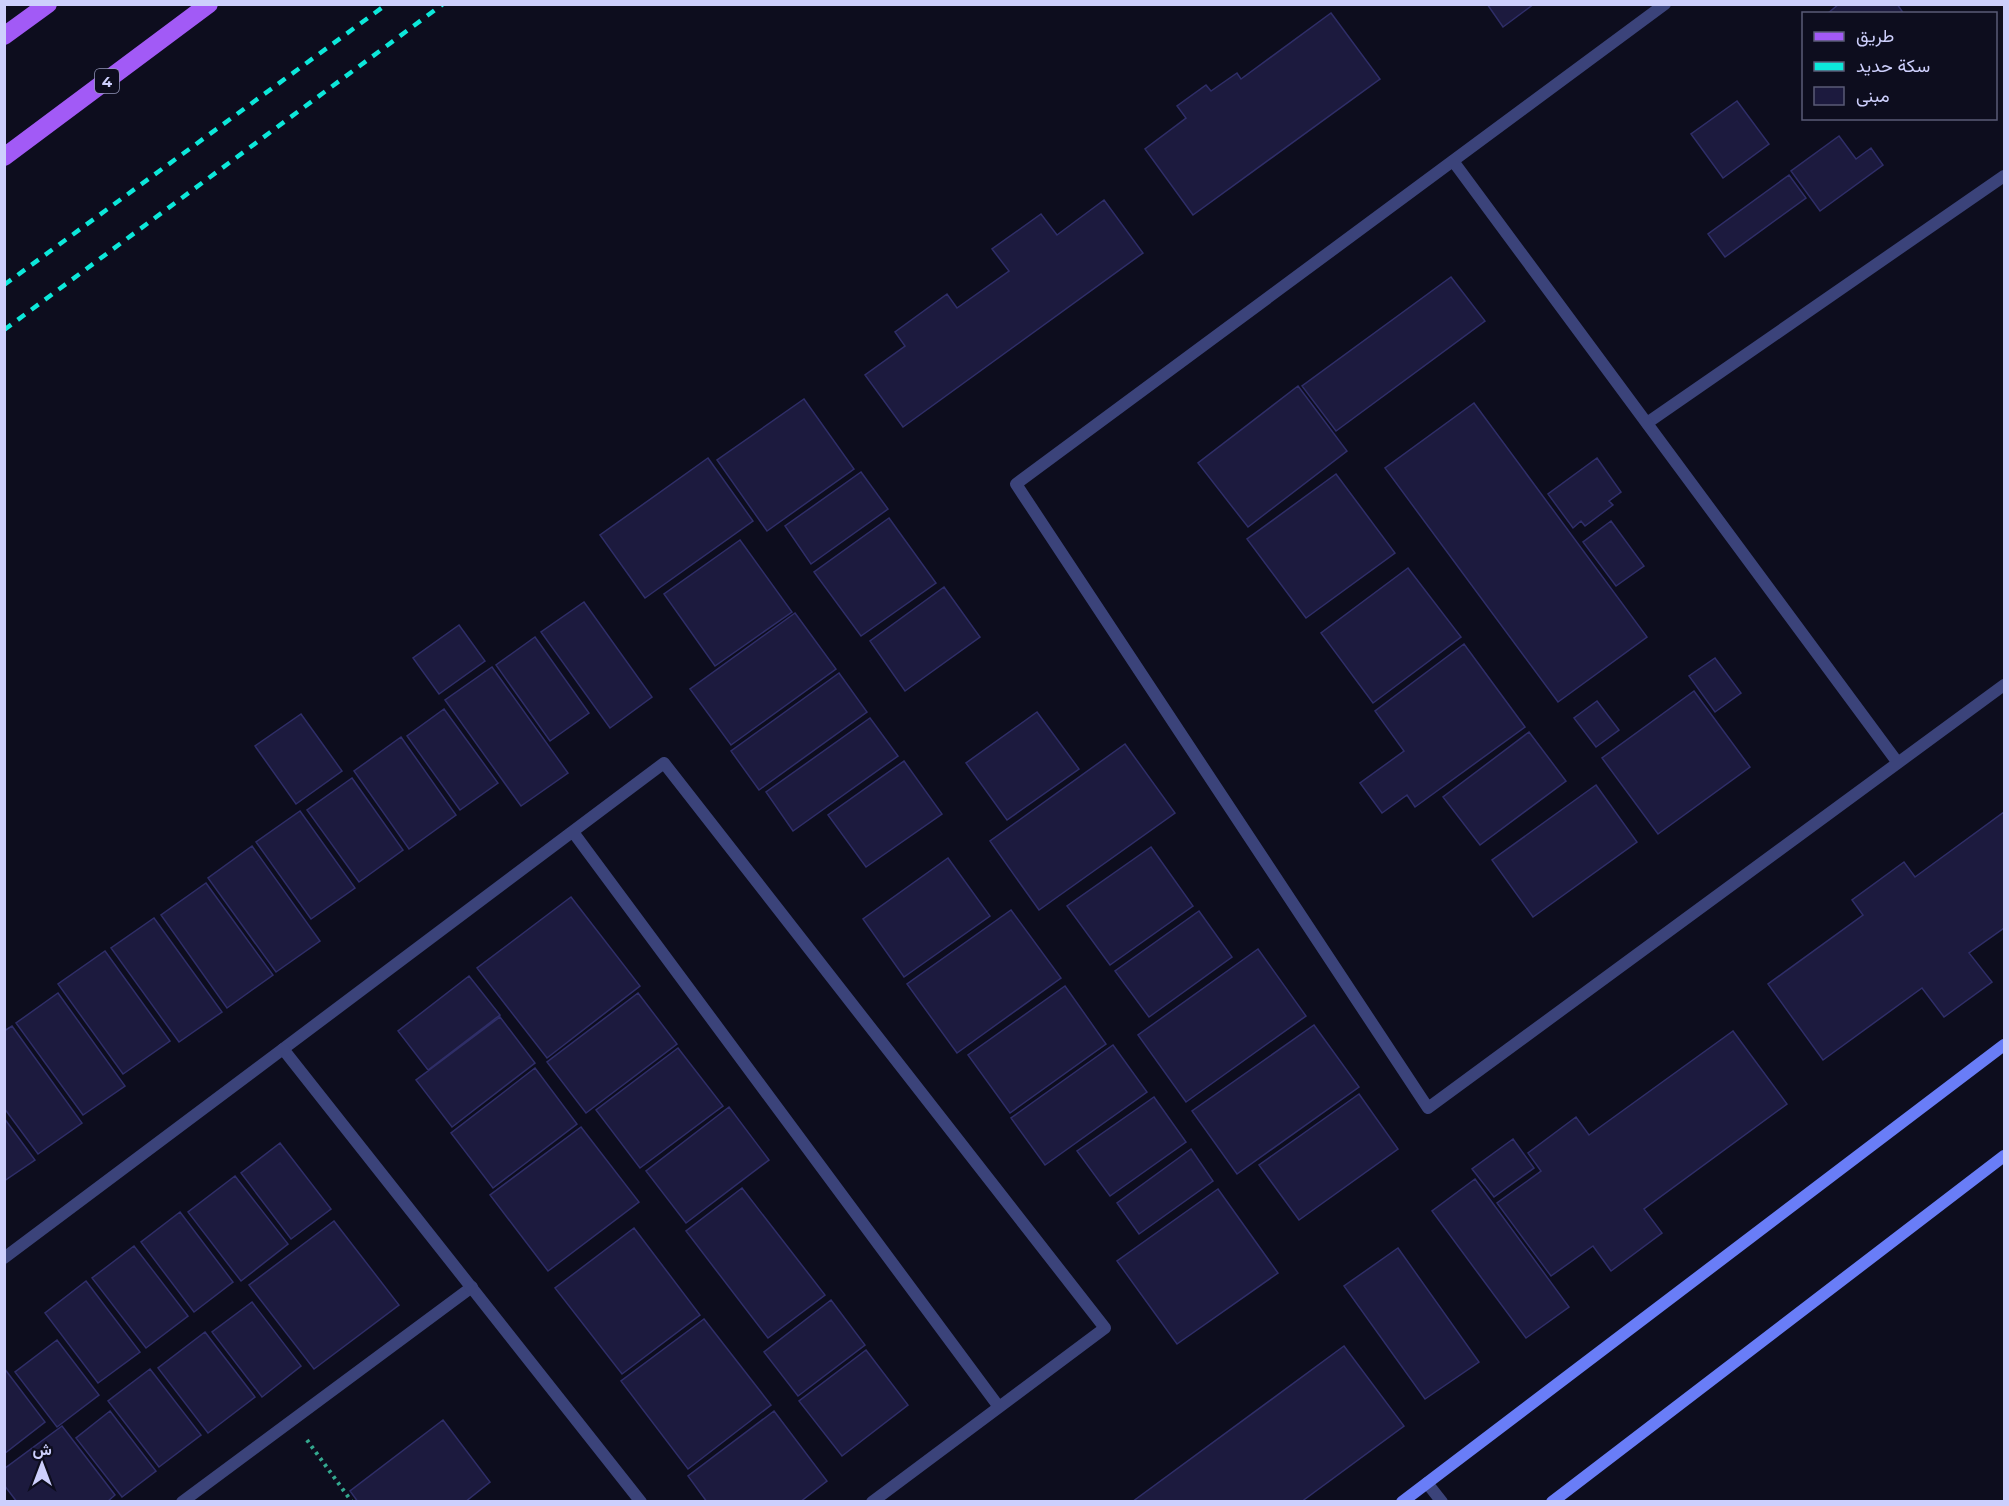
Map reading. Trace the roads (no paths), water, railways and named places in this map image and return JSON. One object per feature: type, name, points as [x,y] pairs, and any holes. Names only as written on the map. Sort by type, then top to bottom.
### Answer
[{"type":"main road","points":[[4,36],[48,4]]},
{"type":"main road","name":"4","points":[[7,156],[209,4]]},
{"type":"street","points":[[1665,4],[1016,484],[1428,1108],[2004,685]]},
{"type":"street","points":[[1453,161],[1898,763]]},
{"type":"street","points":[[1647,423],[2004,176]]},
{"type":"street","points":[[4,1258],[664,763],[1105,1328],[872,1502]]},
{"type":"street","points":[[573,832],[999,1407]]},
{"type":"street","points":[[1402,1502],[2004,1045]]},
{"type":"street","points":[[283,1049],[641,1502]]},
{"type":"street","points":[[1552,1502],[2004,1156]]},
{"type":"street","points":[[182,1502],[472,1287]]},
{"type":"street","points":[[1427,1483],[1442,1502]]},
{"type":"railway","points":[[4,285],[387,4]]},
{"type":"railway","points":[[4,330],[443,4]]}]
